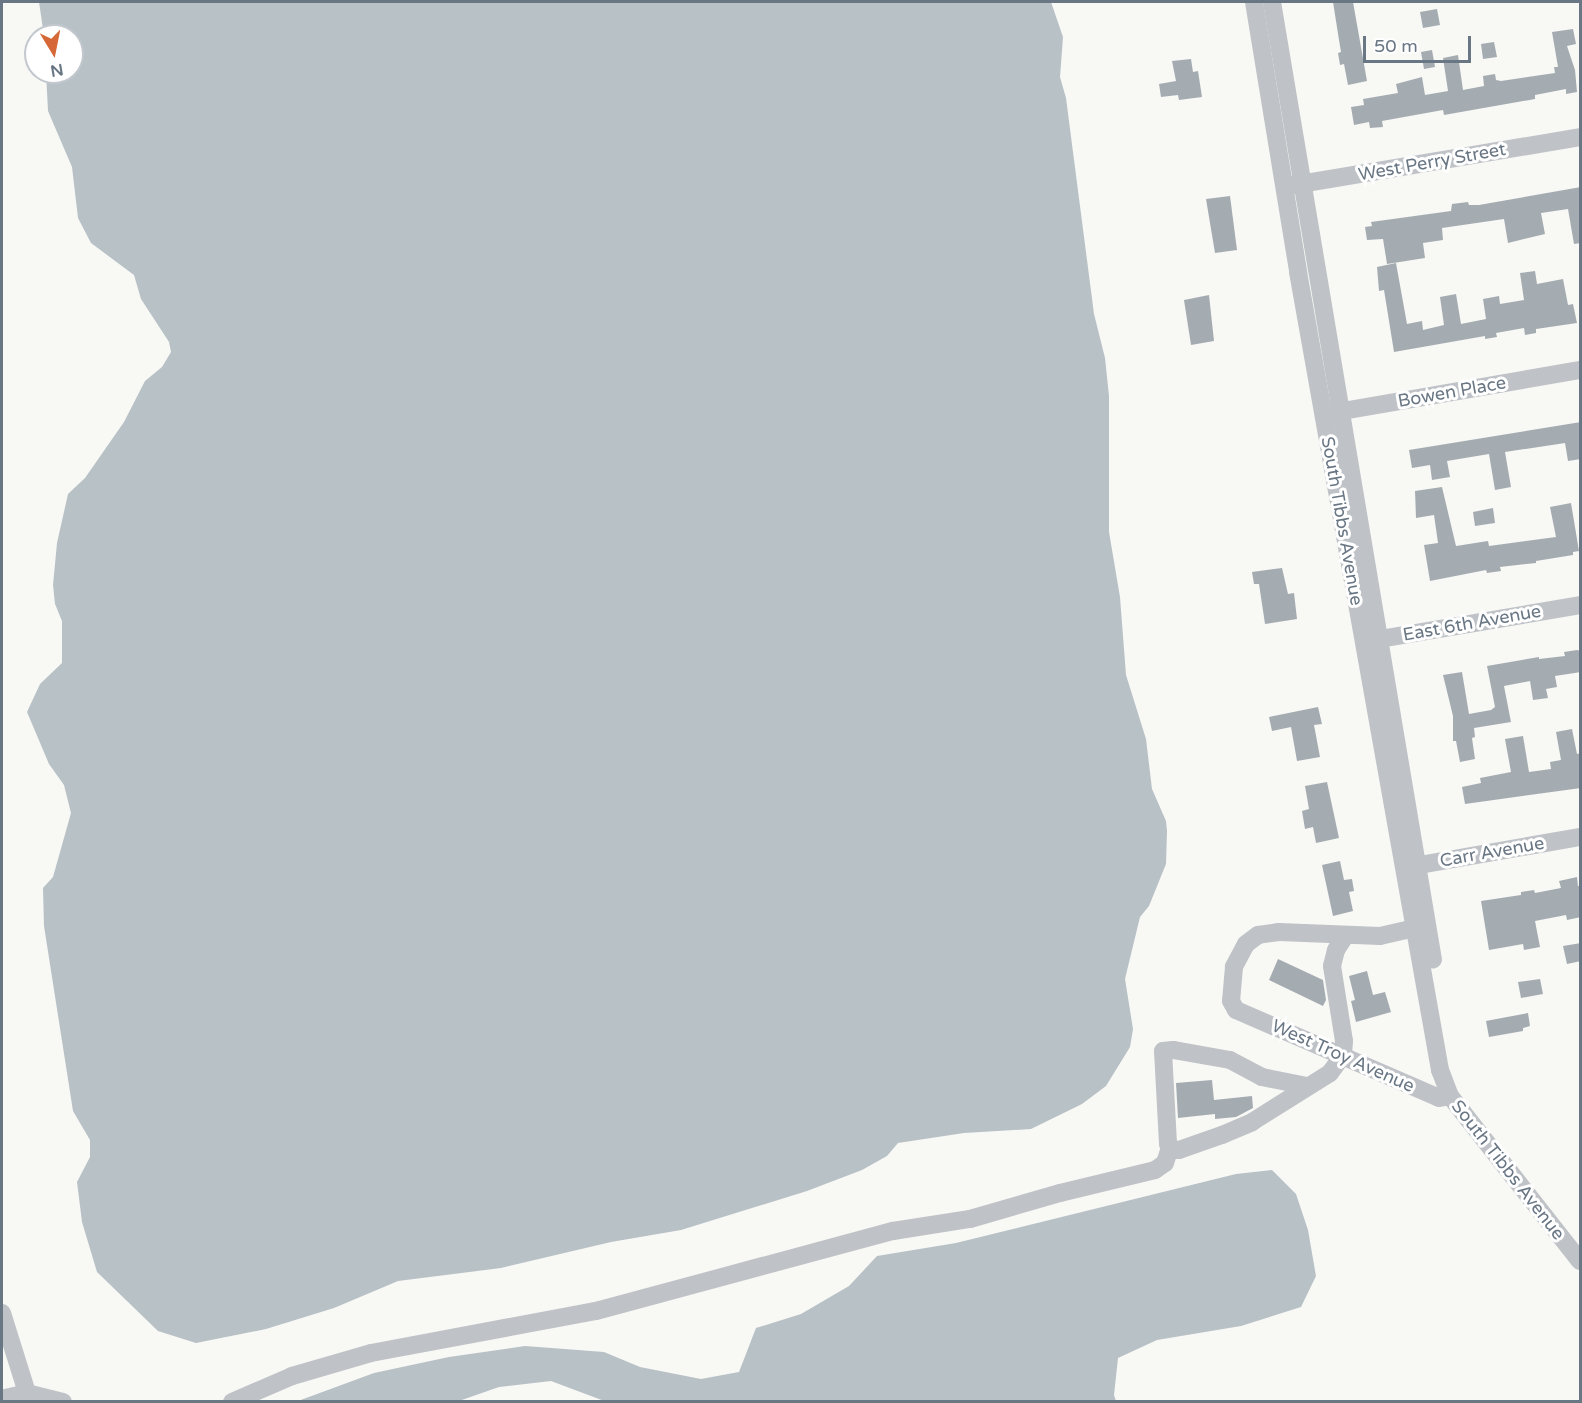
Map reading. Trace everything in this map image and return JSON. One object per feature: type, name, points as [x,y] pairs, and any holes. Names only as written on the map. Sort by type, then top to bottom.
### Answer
[{"type":"street","name":"South Tibbs Avenue","points":[[1254,2],[1283,187],[1323,414],[1372,640]]},
{"type":"street","name":"South Tibbs Avenue","points":[[1272,2],[1342,411],[1372,640],[1411,866],[1435,969],[1434,1040]]},
{"type":"street","name":"West Perry Street","points":[[1283,187],[1581,136]]},
{"type":"street","name":"Bowen Place","points":[[1323,414],[1581,370]]},
{"type":"street","name":"East 6th Avenue","points":[[1372,640],[1581,605]]},
{"type":"street","name":"Carr Avenue","points":[[1411,866],[1581,837]]},
{"type":"street","name":"South Tibbs Avenue","points":[[1411,866],[1415,928],[1440,1070],[1450,1096],[1581,1261]]},
{"type":"street","points":[[1170,1148],[1179,1150],[1194,1146],[1252,1122],[1330,1073],[1343,1055],[1344,1041],[1332,966],[1336,950],[1345,936],[1380,936],[1415,928]]},
{"type":"street","name":"West Troy Avenue","points":[[1345,936],[1279,932],[1257,935],[1245,944],[1234,967],[1231,1000],[1236,1010],[1439,1098],[1450,1096]]},
{"type":"street","points":[[232,1401],[292,1376],[371,1353],[596,1311],[893,1231],[970,1219],[1060,1193],[1155,1170],[1165,1162],[1170,1148],[1167,1139],[1163,1051],[1173,1050],[1230,1060],[1262,1077],[1307,1086]]},
{"type":"street","points":[[2,1313],[29,1397]]},
{"type":"street","points":[[2,1399],[29,1397],[63,1401]]},
{"type":"shaded area","points":[[39,2],[1051,2],[1063,37],[1060,77],[1066,98],[1094,314],[1105,358],[1109,396],[1109,532],[1120,597],[1126,675],[1146,739],[1152,789],[1166,821],[1167,831],[1166,864],[1149,906],[1140,917],[1125,979],[1133,1029],[1130,1047],[1106,1086],[1082,1104],[1031,1129],[964,1133],[898,1143],[887,1156],[862,1170],[807,1191],[681,1230],[611,1242],[501,1268],[398,1281],[334,1308],[266,1329],[196,1343],[158,1331],[97,1272],[82,1222],[77,1182],[90,1157],[90,1140],[73,1111],[44,926],[43,888],[53,877],[71,813],[64,785],[49,764],[27,712],[40,684],[62,663],[62,621],[55,604],[53,585],[57,543],[68,494],[85,478],[124,422],[145,381],[162,367],[171,352],[169,342],[141,299],[134,275],[91,243],[78,218],[72,167],[48,111],[47,84],[84,84],[84,24],[42,24]]},
{"type":"shaded area","points":[[1272,1170],[1296,1194],[1308,1230],[1316,1276],[1301,1307],[1241,1326],[1157,1340],[1118,1358],[1114,1395],[1116,1401],[607,1402],[551,1381],[499,1387],[459,1401],[298,1401],[374,1373],[449,1357],[525,1346],[604,1352],[640,1367],[701,1379],[739,1372],[756,1328],[801,1314],[849,1286],[877,1256],[956,1243],[1236,1174]]},
{"type":"building","points":[[1333,2],[1353,2],[1367,81],[1348,85],[1344,64],[1340,65],[1338,53],[1341,52]]},
{"type":"building","points":[[1437,9],[1440,25],[1423,28],[1420,12]]},
{"type":"building","points":[[1573,29],[1576,44],[1567,46],[1575,70],[1577,92],[1566,94],[1566,89],[1535,95],[1535,99],[1444,115],[1443,110],[1382,121],[1383,127],[1370,128],[1369,122],[1354,125],[1351,107],[1364,105],[1363,99],[1398,93],[1396,84],[1422,77],[1425,95],[1448,91],[1443,58],[1458,55],[1463,90],[1484,86],[1483,76],[1495,74],[1496,80],[1501,81],[1555,73],[1554,67],[1558,67],[1552,32]]},
{"type":"building","points":[[1494,42],[1497,57],[1483,59],[1481,44]]},
{"type":"building","points":[[1432,50],[1435,67],[1424,69],[1421,52]]},
{"type":"building","points":[[1191,59],[1193,72],[1198,71],[1202,97],[1179,100],[1178,95],[1161,97],[1159,84],[1176,81],[1172,61]]},
{"type":"building","points":[[1581,187],[1581,243],[1574,244],[1568,209],[1541,213],[1545,234],[1508,243],[1504,219],[1442,228],[1443,240],[1423,243],[1425,258],[1387,264],[1383,239],[1367,240],[1365,227],[1372,226],[1371,222],[1451,211],[1452,204],[1468,202],[1469,205],[1479,205]]},
{"type":"building","points":[[1230,196],[1237,250],[1215,253],[1206,199]]},
{"type":"building","points":[[1396,263],[1407,324],[1422,321],[1423,330],[1444,325],[1440,297],[1456,294],[1461,324],[1486,319],[1483,299],[1499,296],[1500,304],[1524,300],[1520,273],[1535,271],[1537,284],[1563,279],[1568,305],[1573,304],[1577,323],[1536,329],[1536,333],[1525,335],[1524,328],[1496,333],[1497,337],[1485,339],[1485,336],[1394,352],[1384,290],[1379,291],[1377,267]]},
{"type":"building","points":[[1209,295],[1214,341],[1191,345],[1184,300]]},
{"type":"building","points":[[1581,422],[1581,459],[1568,461],[1565,443],[1505,452],[1511,487],[1495,490],[1489,454],[1447,461],[1450,477],[1432,480],[1430,465],[1412,468],[1409,450]]},
{"type":"building","points":[[1442,487],[1456,546],[1488,541],[1489,546],[1556,537],[1550,507],[1571,503],[1579,551],[1573,552],[1573,555],[1536,561],[1536,563],[1500,567],[1501,571],[1487,573],[1486,570],[1430,581],[1424,545],[1438,543],[1434,515],[1416,518],[1415,491]]},
{"type":"building","points":[[1493,508],[1495,523],[1475,526],[1473,512]]},
{"type":"building","points":[[1282,568],[1288,594],[1294,593],[1297,619],[1265,624],[1259,584],[1254,584],[1252,572]]},
{"type":"building","points":[[1581,651],[1581,672],[1555,676],[1557,687],[1546,689],[1548,698],[1533,700],[1530,681],[1504,686],[1511,722],[1474,728],[1475,737],[1472,738],[1475,759],[1460,762],[1456,741],[1453,741],[1453,716],[1443,675],[1462,672],[1469,714],[1491,710],[1495,707],[1487,666],[1539,657],[1539,659],[1565,656],[1564,652]]},
{"type":"building","points":[[1318,707],[1322,724],[1314,725],[1320,757],[1297,761],[1291,727],[1272,731],[1269,717]]},
{"type":"building","points":[[1572,729],[1577,754],[1581,753],[1581,788],[1465,804],[1462,787],[1481,783],[1480,778],[1511,772],[1505,739],[1523,736],[1529,772],[1551,769],[1550,762],[1561,760],[1556,732]]},
{"type":"building","points":[[1327,782],[1339,838],[1316,843],[1313,827],[1305,829],[1302,811],[1309,809],[1305,786]]},
{"type":"building","points":[[1340,861],[1344,880],[1352,879],[1354,891],[1349,892],[1353,911],[1333,916],[1322,865]]},
{"type":"building","points":[[1577,877],[1578,886],[1581,886],[1581,917],[1567,920],[1566,915],[1535,921],[1540,947],[1524,950],[1523,944],[1489,950],[1481,901],[1521,895],[1521,892],[1534,890],[1535,893],[1561,888],[1559,881]]},
{"type":"building","points":[[1581,943],[1581,961],[1567,964],[1563,946]]},
{"type":"building","points":[[1278,959],[1323,980],[1326,1000],[1323,1006],[1269,980]]},
{"type":"building","points":[[1367,971],[1373,995],[1385,992],[1391,1012],[1356,1022],[1351,1001],[1355,1000],[1349,976]]},
{"type":"building","points":[[1540,979],[1543,994],[1521,998],[1518,982]]},
{"type":"building","points":[[1528,1013],[1530,1026],[1523,1028],[1523,1031],[1489,1037],[1486,1021]]},
{"type":"building","points":[[1212,1080],[1214,1100],[1252,1096],[1253,1108],[1236,1117],[1215,1119],[1215,1114],[1178,1118],[1176,1083]]}]
